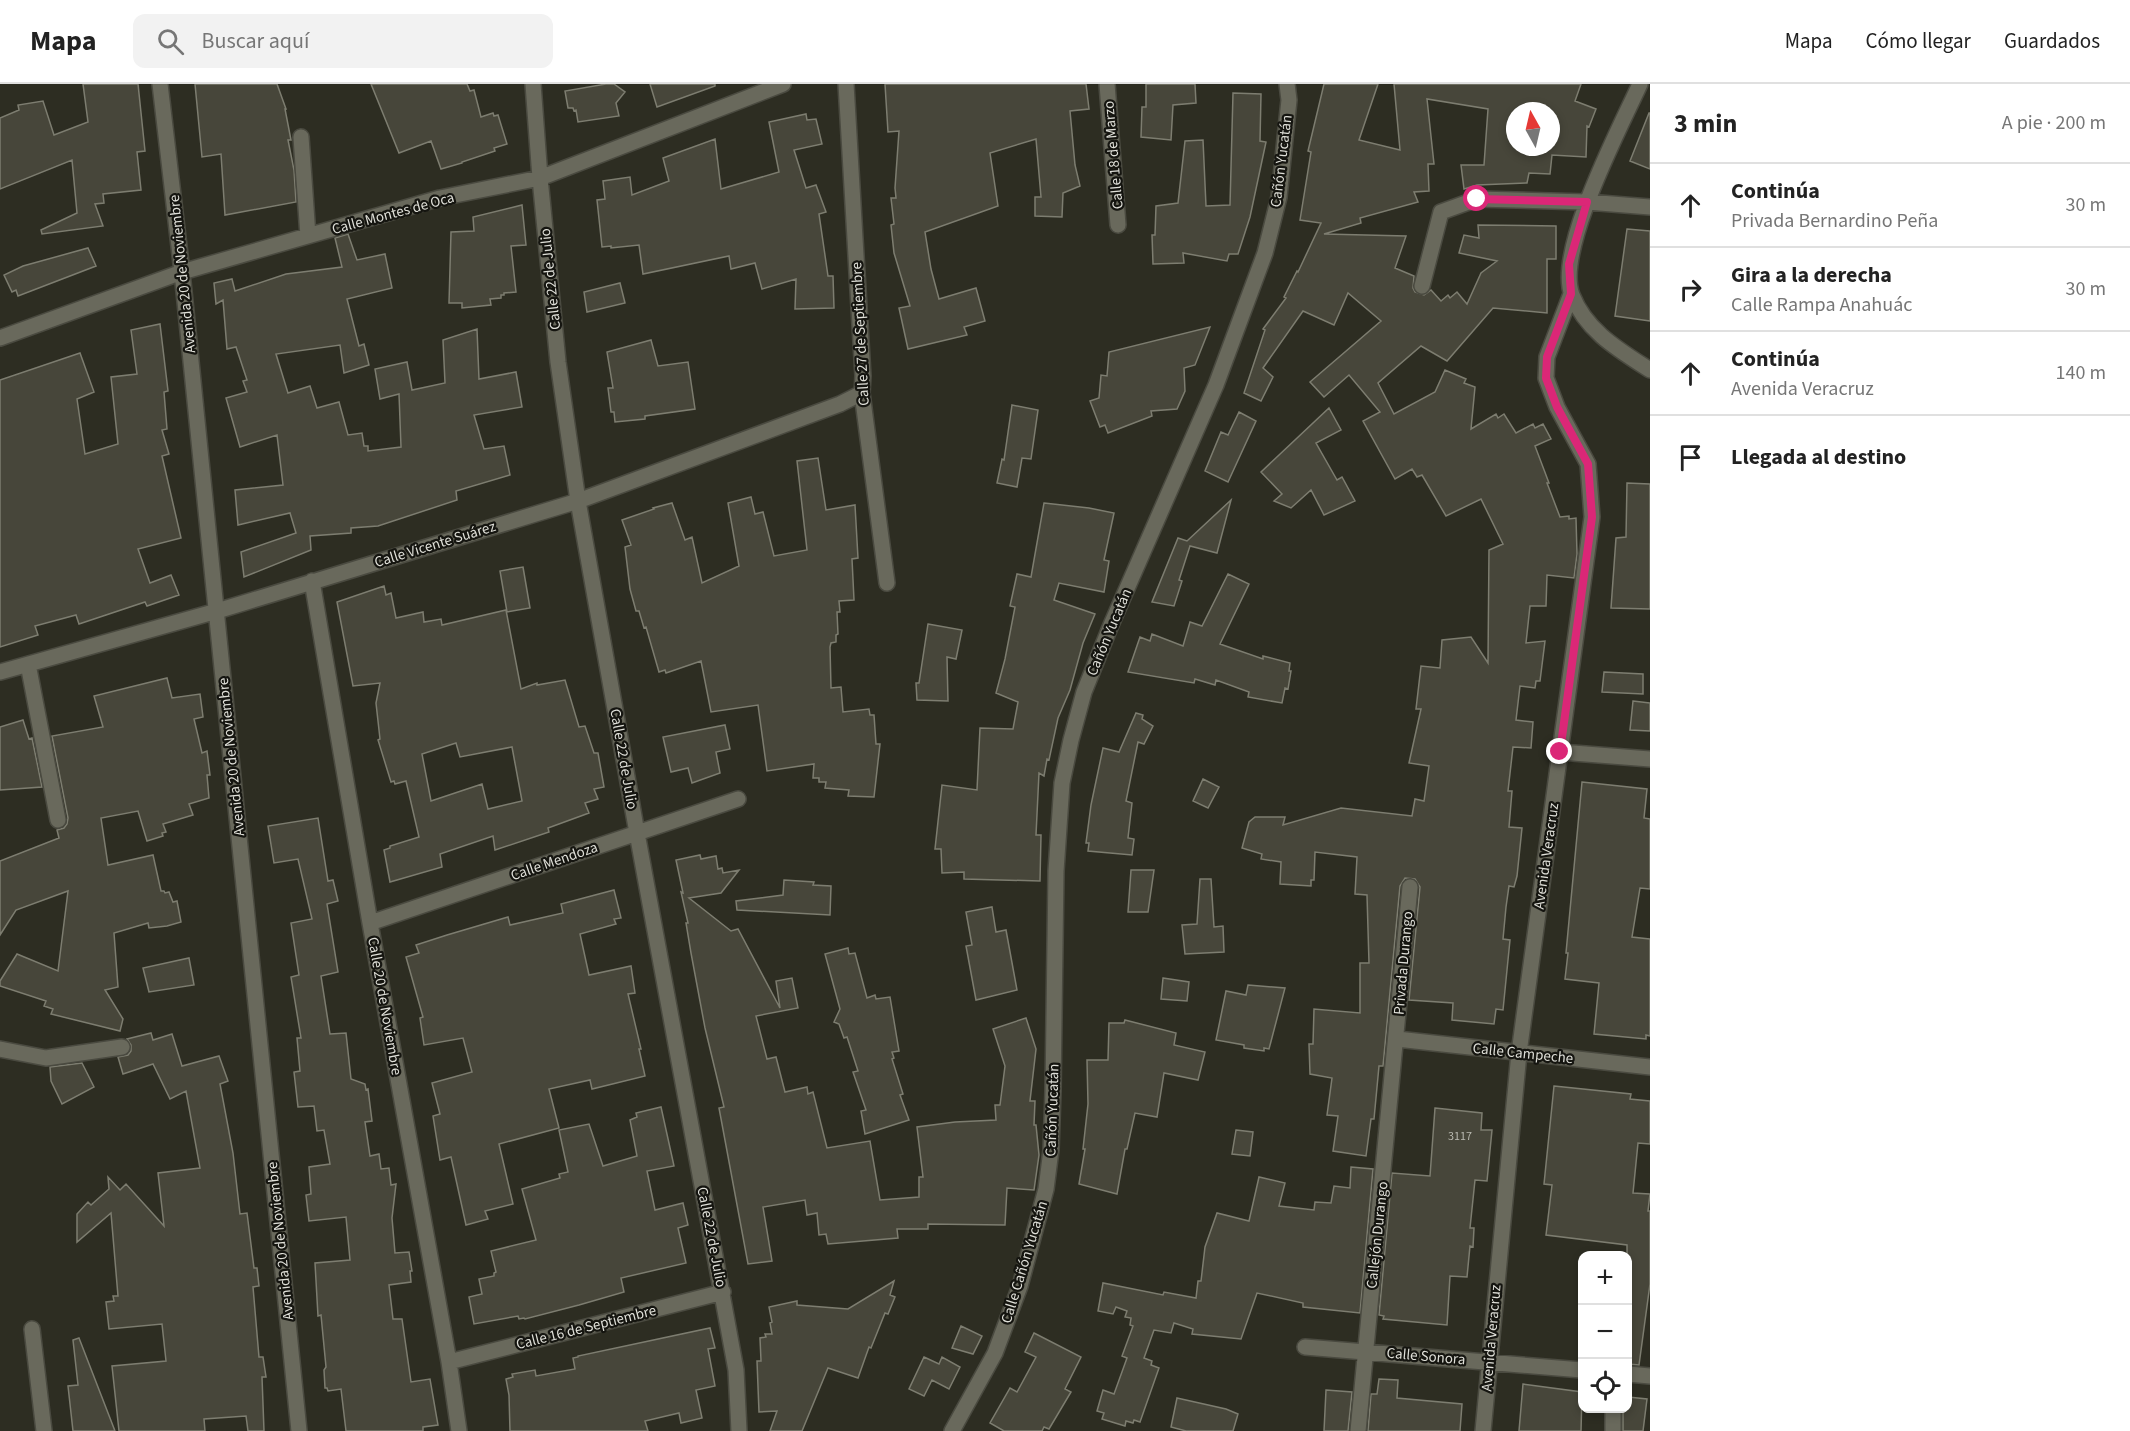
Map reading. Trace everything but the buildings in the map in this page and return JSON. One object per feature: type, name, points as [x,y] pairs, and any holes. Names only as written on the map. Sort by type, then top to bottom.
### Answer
[{"type":"street","name":"Avenida 20 de Noviembre","points":[[160,84],[217,611],[299,1431]]},
{"type":"street","name":"Calle 22 de Julio","points":[[533,84],[558,362],[578,501],[637,833],[723,1292],[736,1370],[738,1431]]},
{"type":"street","name":"Calle Montes de Oca","points":[[0,338],[182,272],[440,198],[540,178],[783,84]]},
{"type":"street","name":"Calle 27 de Septiembre","points":[[846,84],[863,376],[862,393],[887,583]]},
{"type":"street","name":"Calle 18 de Marzo","points":[[1107,84],[1118,225]]},
{"type":"street","points":[[1287,84],[1289,100]]},
{"type":"street","points":[[1289,100],[1297,84]]},
{"type":"street","points":[[1640,84],[1587,202],[1569,264],[1571,294],[1590,327],[1617,349],[1650,370]]},
{"type":"street","name":"Cañón Yucatán","points":[[1046,1189],[1051,1150],[1053,1102],[1056,871],[1062,783],[1071,740],[1088,682],[1216,385],[1265,254],[1279,197],[1289,100]]},
{"type":"street","points":[[301,137],[308,236]]},
{"type":"street","points":[[1422,286],[1441,212],[1477,199],[1587,202],[1650,207]]},
{"type":"street","name":"Avenida Veracruz","points":[[1483,1431],[1519,1053],[1592,517],[1588,464],[1557,407],[1546,378],[1547,357],[1571,294]]},
{"type":"street","name":"Calle Vicente Suárez","points":[[0,672],[217,611],[578,501],[840,404],[862,393]]},
{"type":"street","name":"Calle 20 de Noviembre","points":[[312,581],[370,923],[449,1362],[459,1431]]},
{"type":"street","points":[[28,664],[58,820]]},
{"type":"street","points":[[1560,752],[1650,759]]},
{"type":"street","name":"Calle Mendoza","points":[[370,923],[738,799]]},
{"type":"street","name":"Privada Durango","points":[[1397,1039],[1410,887]]},
{"type":"street","name":"Calle Campeche","points":[[1397,1039],[1650,1067]]},
{"type":"street","name":"Callejón Durango","points":[[1358,1431],[1397,1039]]},
{"type":"street","points":[[0,1049],[46,1058],[122,1047]]},
{"type":"street","name":"Calle Cañón Yucatán","points":[[952,1431],[995,1353],[1020,1286],[1046,1189]]},
{"type":"street","name":"Calle 16 de Septiembre","points":[[449,1362],[723,1292]]},
{"type":"street","points":[[32,1329],[44,1431]]},
{"type":"street","name":"Calle Sonora","points":[[1305,1347],[1578,1370]]},
{"type":"street","points":[[1632,1374],[1650,1376]]},
{"type":"street","points":[[1613,1413],[1613,1431]]},
{"type":"route","points":[[1477,199],[1587,202],[1569,264],[1571,294],[1547,357],[1546,378],[1557,407],[1588,464],[1592,517],[1560,752]]}]
